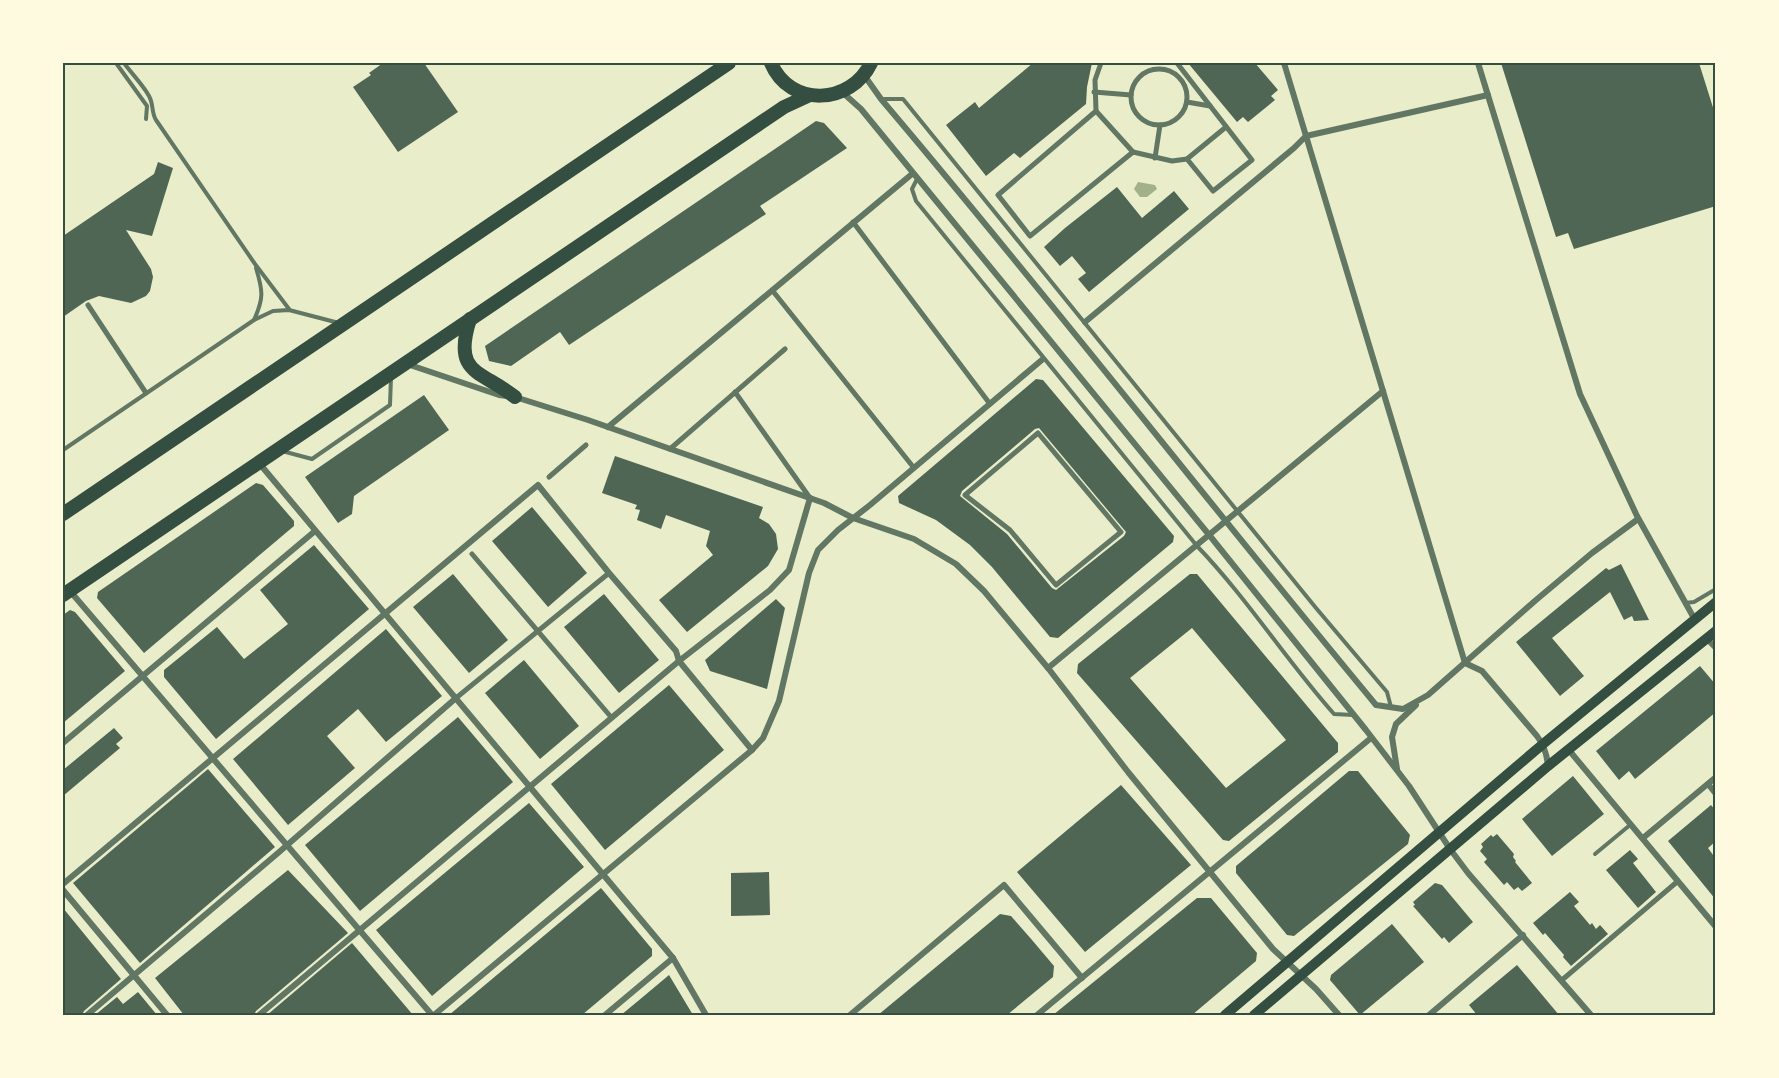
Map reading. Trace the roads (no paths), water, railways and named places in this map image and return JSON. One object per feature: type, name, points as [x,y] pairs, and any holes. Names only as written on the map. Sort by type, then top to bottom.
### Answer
[{"type":"highway","points":[[63,514],[729,63]]},
{"type":"highway","points":[[771,63],[783,82],[810,95],[831,95],[842,92],[854,85],[867,69]]},
{"type":"highway","points":[[66,592],[784,107],[810,95]]},
{"type":"highway","points":[[470,319],[465,336],[465,353],[468,364],[486,380],[502,387],[515,397]]},
{"type":"main road","points":[[1225,1015],[1543,744],[1716,602]]},
{"type":"main road","points":[[1254,1015],[1568,749],[1716,631]]},
{"type":"street","points":[[1101,63],[1095,80],[1096,111],[1133,152],[1172,161],[1187,159],[1226,127]]},
{"type":"street","points":[[1178,63],[1252,160],[1213,191],[1187,159]]},
{"type":"street","points":[[1284,63],[1465,663],[1482,671],[1543,744],[1548,766]]},
{"type":"street","points":[[1478,63],[1581,394],[1638,519],[1695,620]]},
{"type":"street","points":[[1153,66],[1176,74],[1186,90],[1187,102],[1180,116],[1173,122],[1160,125],[1146,122],[1138,117],[1133,109],[1131,95],[1135,82],[1153,66]]},
{"type":"street","points":[[867,69],[881,99],[1060,315],[1376,705],[1403,709],[1428,695]]},
{"type":"street","points":[[842,92],[861,109],[1210,536],[1397,770],[1450,849],[1591,1015]]},
{"type":"street","points":[[1094,92],[1131,95]]},
{"type":"street","points":[[1085,322],[1306,136],[1488,95]]},
{"type":"street","points":[[1187,102],[1210,106]]},
{"type":"street","points":[[1096,111],[998,195],[1030,236],[1133,152]]},
{"type":"street","points":[[1155,158],[1160,125]]},
{"type":"street","points":[[608,427],[853,222],[915,176]]},
{"type":"street","points":[[853,222],[990,404]]},
{"type":"street","points":[[772,290],[914,468]]},
{"type":"street","points":[[88,305],[146,393]]},
{"type":"street","points":[[670,449],[785,349]]},
{"type":"street","points":[[66,592],[143,676],[433,1015],[752,750],[763,738],[779,701],[809,573],[818,550],[838,530],[1043,359]]},
{"type":"street","points":[[405,363],[499,395],[515,397],[608,427],[824,503],[853,518],[914,539],[956,564],[984,591],[1048,668],[1128,772],[1273,949],[1316,989],[1339,1015]]},
{"type":"street","points":[[1048,668],[1383,391]]},
{"type":"street","points":[[735,392],[810,498]]},
{"type":"street","points":[[1038,433],[1121,532],[1056,585],[1010,530],[965,495],[1038,433]]},
{"type":"street","points":[[549,477],[586,445]]},
{"type":"street","points":[[258,463],[673,958],[706,1015]]},
{"type":"street","points":[[63,884],[538,485],[676,651],[679,661],[752,750]]},
{"type":"street","points":[[259,1015],[528,786],[679,661],[770,590],[789,570],[810,498]]},
{"type":"street","points":[[1397,770],[1392,737],[1396,724],[1584,560],[1638,519]]},
{"type":"street","points":[[63,743],[315,531]]},
{"type":"street","points":[[472,554],[611,717]]},
{"type":"street","points":[[87,1015],[287,846],[456,698],[609,573]]},
{"type":"street","points":[[1707,639],[1716,648]]},
{"type":"street","points":[[1037,1015],[1371,738]]},
{"type":"street","points":[[1568,749],[1716,927]]},
{"type":"street","points":[[1643,838],[1716,777]]},
{"type":"street","points":[[1708,784],[1716,794]]},
{"type":"street","points":[[1562,980],[1678,881]]},
{"type":"street","points":[[850,1015],[1004,885],[1082,978]]},
{"type":"street","points":[[63,890],[167,1015]]},
{"type":"street","points":[[1429,1015],[1523,935]]},
{"type":"street","points":[[605,1015],[673,958]]},
{"type":"lane","points":[[116,63],[147,106],[146,119]]},
{"type":"lane","points":[[124,63],[149,96],[153,105],[152,115],[289,310]]},
{"type":"lane","points":[[881,99],[903,99],[1387,692],[1391,707]]},
{"type":"lane","points":[[915,176],[912,189],[916,201],[1043,359],[1216,566],[1334,714],[1354,715]]},
{"type":"lane","points":[[254,320],[262,302],[262,287],[255,264]]},
{"type":"lane","points":[[63,450],[254,320],[273,311],[289,310],[343,324]]},
{"type":"lane","points":[[278,449],[312,459],[390,405],[391,373]]},
{"type":"lane","points":[[1684,603],[1694,602],[1716,589]]},
{"type":"lane","points":[[1595,854],[1630,825]]}]
